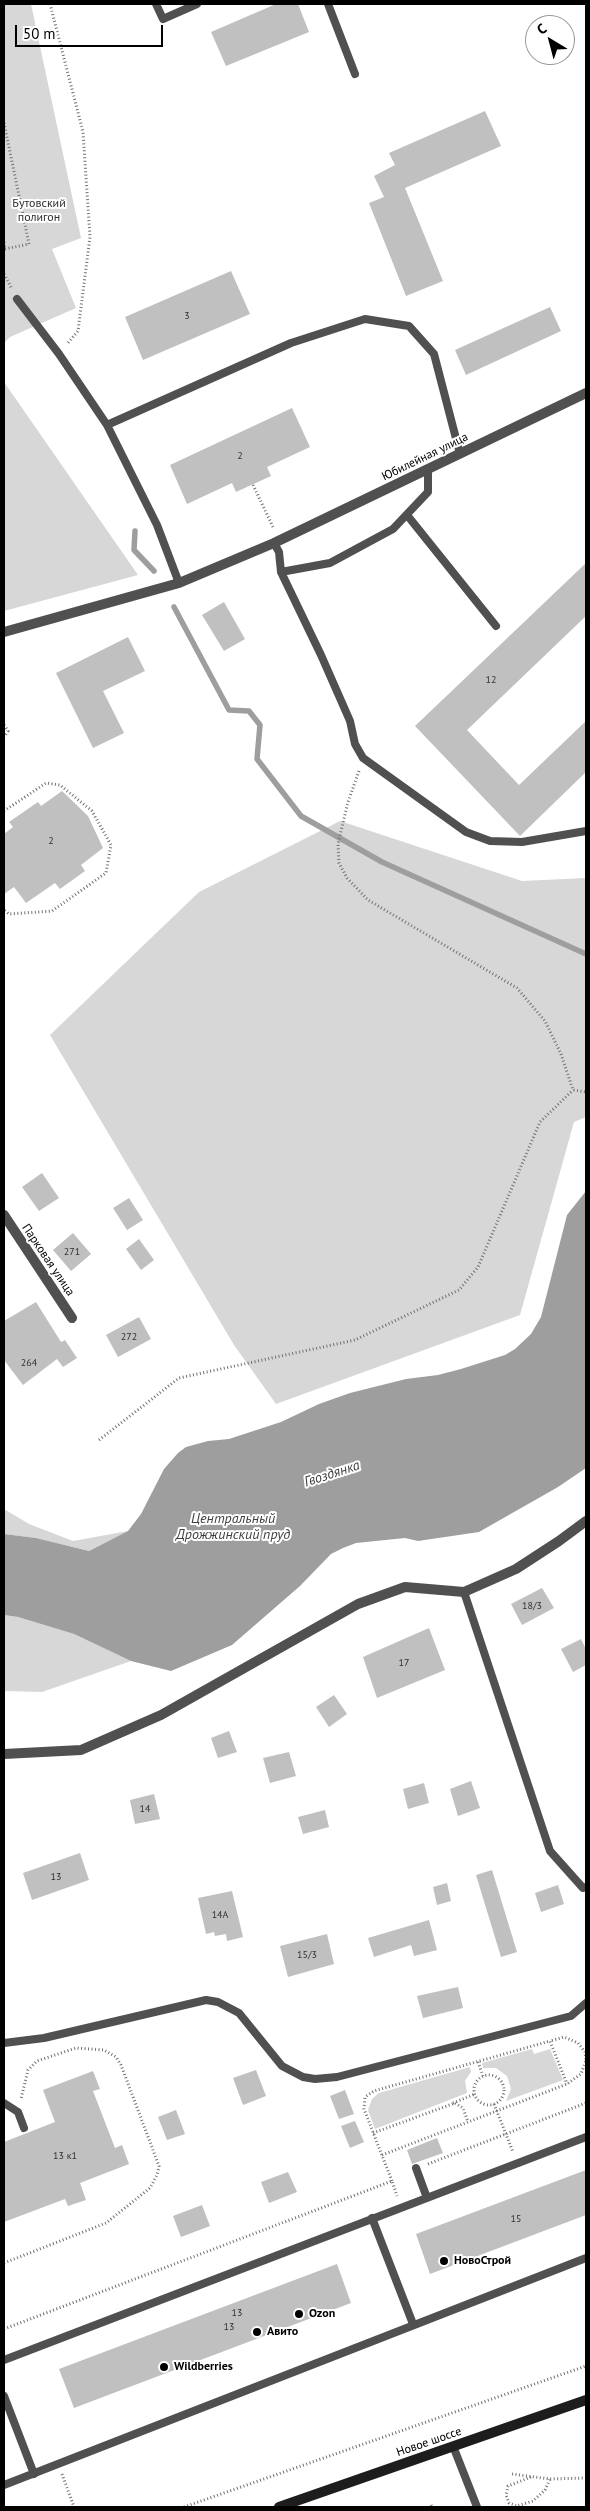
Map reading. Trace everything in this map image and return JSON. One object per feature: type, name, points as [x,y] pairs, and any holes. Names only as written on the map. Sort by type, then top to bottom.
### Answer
[{"type":"street","name":"Юбилейная улица","points":[[4,632],[179,583],[269,545],[586,392]]},
{"type":"street","name":"Парковая улица","points":[[4,1215],[72,1318]]},
{"type":"street","points":[[4,1754],[81,1750],[161,1715],[358,1604],[404,1587],[464,1592],[516,1569],[560,1541],[586,1521]]},
{"type":"street","name":"Новое шоссе","points":[[279,2507],[586,2400]]},
{"type":"lane","points":[[156,4],[163,19],[197,4]]},
{"type":"lane","points":[[331,5],[355,74]]},
{"type":"lane","points":[[17,299],[59,354],[106,425],[157,525],[179,583]]},
{"type":"lane","points":[[106,425],[291,343],[365,318],[409,326],[434,354],[460,454]]},
{"type":"lane","points":[[281,572],[330,563],[393,529],[428,492],[428,469]]},
{"type":"lane","points":[[407,514],[496,626]]},
{"type":"lane","points":[[269,545],[279,552],[281,572],[332,680],[363,758],[466,832],[490,841],[522,842],[586,831]]},
{"type":"lane","points":[[464,1592],[550,1851],[585,1887],[586,1897]]},
{"type":"lane","points":[[4,2043],[44,2038],[206,2000],[218,2002],[239,2013],[282,2066],[303,2077],[323,2078],[337,2077],[571,2016],[586,2003]]},
{"type":"lane","points":[[4,2103],[18,2112],[24,2128]]},
{"type":"lane","points":[[4,2360],[586,2136]]},
{"type":"lane","points":[[416,2168],[427,2198]]},
{"type":"lane","points":[[372,2218],[413,2324]]},
{"type":"lane","points":[[4,2485],[350,2352],[413,2324],[586,2258]]},
{"type":"lane","points":[[4,2396],[34,2474]]},
{"type":"lane","points":[[453,2446],[477,2507]]},
{"type":"path","points":[[50,4],[83,132],[90,238],[78,331],[59,354]]},
{"type":"path","points":[[4,123],[29,244],[5,250],[4,241]]},
{"type":"path","points":[[254,484],[274,529],[266,532]]},
{"type":"path","points":[[4,725],[8,731],[4,737]]},
{"type":"path","points":[[363,758],[348,802],[338,844],[339,863],[347,878],[368,900],[517,988],[545,1021],[561,1054],[573,1090]]},
{"type":"path","points":[[4,811],[46,783],[60,785],[92,811],[111,845],[106,873],[52,911],[9,914],[4,910]]},
{"type":"path","points":[[573,1090],[586,1092]]},
{"type":"path","points":[[99,1440],[178,1378],[354,1340],[459,1290],[478,1267],[540,1122],[573,1090]]},
{"type":"path","points":[[382,2155],[567,2084],[581,2074],[585,2067],[585,2052],[578,2042],[572,2038],[564,2037],[374,2091],[365,2097],[364,2109],[402,2207]]},
{"type":"path","points":[[550,2041],[567,2084]]},
{"type":"path","points":[[4,2263],[106,2223],[150,2188],[157,2175],[159,2166],[121,2065],[116,2057],[104,2050],[76,2048],[30,2066],[18,2112]]},
{"type":"path","points":[[478,2062],[483,2076]]},
{"type":"path","points":[[494,2075],[502,2082],[504,2092],[494,2104],[483,2103],[475,2094],[475,2084],[483,2076],[494,2075]]},
{"type":"path","points":[[373,2133],[475,2094]]},
{"type":"path","points":[[416,2168],[586,2103]]},
{"type":"path","points":[[450,2104],[458,2104],[463,2108],[468,2122]]},
{"type":"path","points":[[494,2104],[517,2163]]},
{"type":"path","points":[[4,2329],[392,2181]]},
{"type":"path","points":[[184,2507],[586,2366]]},
{"type":"path","points":[[58,2465],[74,2507]]},
{"type":"path","points":[[512,2474],[550,2479],[586,2478]]},
{"type":"path","points":[[531,2477],[508,2486],[506,2495],[509,2503],[517,2506],[533,2501],[545,2490],[550,2479]]},
{"type":"green space","name":"Бутовский полигон","points":[[4,4],[31,4],[81,238],[52,249],[76,308],[10,337],[4,343]]},
{"type":"green space","points":[[4,382],[138,575],[4,611]]},
{"type":"green space","points":[[340,821],[522,881],[586,878],[586,1117],[574,1122],[520,1315],[276,1404],[234,1345],[50,1035],[199,892]]},
{"type":"green space","points":[[4,1509],[29,1524],[73,1541],[128,1531],[89,1551],[36,1538],[4,1534]]},
{"type":"green space","points":[[4,1615],[18,1617],[74,1634],[131,1661],[42,1692],[4,1691]]},
{"type":"green space","points":[[532,2049],[534,2054],[550,2049],[563,2080],[506,2101],[511,2089],[507,2076],[496,2068],[483,2068],[482,2063]]},
{"type":"green space","points":[[470,2067],[471,2072],[465,2081],[467,2093],[375,2129],[368,2110],[372,2099],[379,2093]]},
{"type":"water","name":"Центральный Дрожжинский пруд","points":[[586,1191],[586,1468],[558,1487],[479,1532],[418,1541],[405,1538],[356,1543],[343,1548],[331,1554],[300,1586],[232,1645],[171,1671],[131,1661],[74,1634],[18,1617],[4,1615],[4,1534],[36,1538],[89,1551],[128,1531],[141,1514],[164,1469],[186,1447],[208,1441],[229,1439],[281,1422],[319,1404],[350,1393],[406,1379],[438,1375],[461,1369],[505,1355],[515,1349],[531,1334],[541,1317],[567,1215]]},
{"type":"building","points":[[276,4],[298,4],[309,32],[226,66],[211,32]]},
{"type":"building","points":[[485,111],[501,146],[405,188],[443,281],[406,296],[369,203],[384,197],[374,176],[395,165],[389,153]]},
{"type":"building","points":[[231,271],[250,314],[143,360],[125,317]]},
{"type":"building","points":[[550,307],[561,331],[466,375],[455,350]]},
{"type":"building","points":[[292,408],[310,447],[267,467],[271,476],[236,492],[232,483],[187,504],[170,465]]},
{"type":"building","points":[[586,563],[586,616],[467,730],[519,785],[586,721],[586,772],[520,836],[415,726]]},
{"type":"building","points":[[224,602],[245,639],[224,651],[202,615]]},
{"type":"building","points":[[128,637],[145,671],[103,691],[124,733],[93,748],[56,673]]},
{"type":"building","points":[[62,791],[88,816],[103,848],[81,865],[85,871],[60,889],[55,883],[26,903],[14,887],[4,894],[4,834],[13,827],[9,822],[38,802],[41,806]]},
{"type":"building","points":[[42,1173],[59,1198],[39,1211],[22,1187]]},
{"type":"building","points":[[129,1198],[143,1220],[127,1230],[113,1208]]},
{"type":"building","points":[[73,1233],[91,1254],[71,1271],[53,1250]]},
{"type":"building","points":[[139,1239],[154,1260],[141,1270],[126,1249]]},
{"type":"building","points":[[36,1302],[61,1342],[65,1340],[77,1358],[63,1367],[57,1359],[23,1385],[4,1360],[4,1321]]},
{"type":"building","points":[[139,1317],[151,1339],[118,1357],[106,1335]]},
{"type":"building","points":[[542,1588],[554,1608],[522,1625],[511,1604]]},
{"type":"building","points":[[429,1628],[445,1670],[377,1698],[363,1657]]},
{"type":"building","points":[[581,1639],[586,1649],[586,1665],[573,1672],[561,1649]]},
{"type":"building","points":[[334,1695],[347,1714],[329,1727],[316,1707]]},
{"type":"building","points":[[229,1731],[237,1752],[218,1758],[211,1738]]},
{"type":"building","points":[[289,1752],[296,1776],[270,1783],[263,1758]]},
{"type":"building","points":[[471,1781],[480,1808],[458,1816],[450,1789]]},
{"type":"building","points":[[424,1783],[429,1803],[408,1809],[403,1789]]},
{"type":"building","points":[[154,1794],[160,1819],[135,1824],[130,1800]]},
{"type":"building","points":[[325,1810],[329,1827],[303,1834],[298,1817]]},
{"type":"building","points":[[80,1853],[89,1880],[32,1900],[23,1873]]},
{"type":"building","points":[[492,1870],[517,1952],[501,1957],[476,1875]]},
{"type":"building","points":[[447,1883],[451,1901],[437,1905],[433,1887]]},
{"type":"building","points":[[558,1885],[564,1904],[541,1912],[535,1893]]},
{"type":"building","points":[[232,1891],[243,1937],[227,1941],[226,1934],[215,1936],[214,1932],[206,1934],[198,1898]]},
{"type":"building","points":[[429,1920],[437,1950],[414,1956],[411,1945],[374,1957],[368,1938]]},
{"type":"building","points":[[327,1934],[334,1964],[288,1977],[280,1946]]},
{"type":"building","points":[[458,1987],[463,2008],[423,2018],[417,1996]]},
{"type":"building","points":[[256,2070],[266,2096],[243,2105],[233,2078]]},
{"type":"building","points":[[93,2071],[100,2089],[93,2091],[115,2148],[122,2145],[129,2164],[80,2183],[86,2200],[68,2206],[65,2199],[4,2222],[4,2142],[55,2122],[43,2090]]},
{"type":"building","points":[[345,2090],[354,2114],[339,2119],[330,2096]]},
{"type":"building","points":[[176,2110],[185,2134],[167,2140],[158,2117]]},
{"type":"building","points":[[355,2121],[364,2142],[350,2148],[341,2126]]},
{"type":"building","points":[[437,2138],[443,2153],[412,2164],[407,2150]]},
{"type":"building","points":[[586,2170],[586,2215],[430,2274],[416,2234]]},
{"type":"building","points":[[288,2172],[297,2192],[269,2203],[261,2182]]},
{"type":"building","points":[[202,2205],[210,2226],[181,2237],[173,2216]]},
{"type":"building","points":[[337,2264],[351,2303],[74,2408],[59,2369]]},
{"type":"waterway","points":[[135,531],[134,550],[154,571]]},
{"type":"waterway","points":[[174,607],[229,710],[249,711],[260,725],[257,759],[301,816],[382,862],[586,954]]},
{"type":"place","name":"НовоСтрой","points":[[444,2261]]},
{"type":"place","name":"Ozon","points":[[299,2314]]},
{"type":"place","name":"Авито","points":[[257,2332]]},
{"type":"place","name":"Wildberries","points":[[164,2367]]},
{"type":"water label","name":"Гвоздянка","points":[[332,1474]]}]
